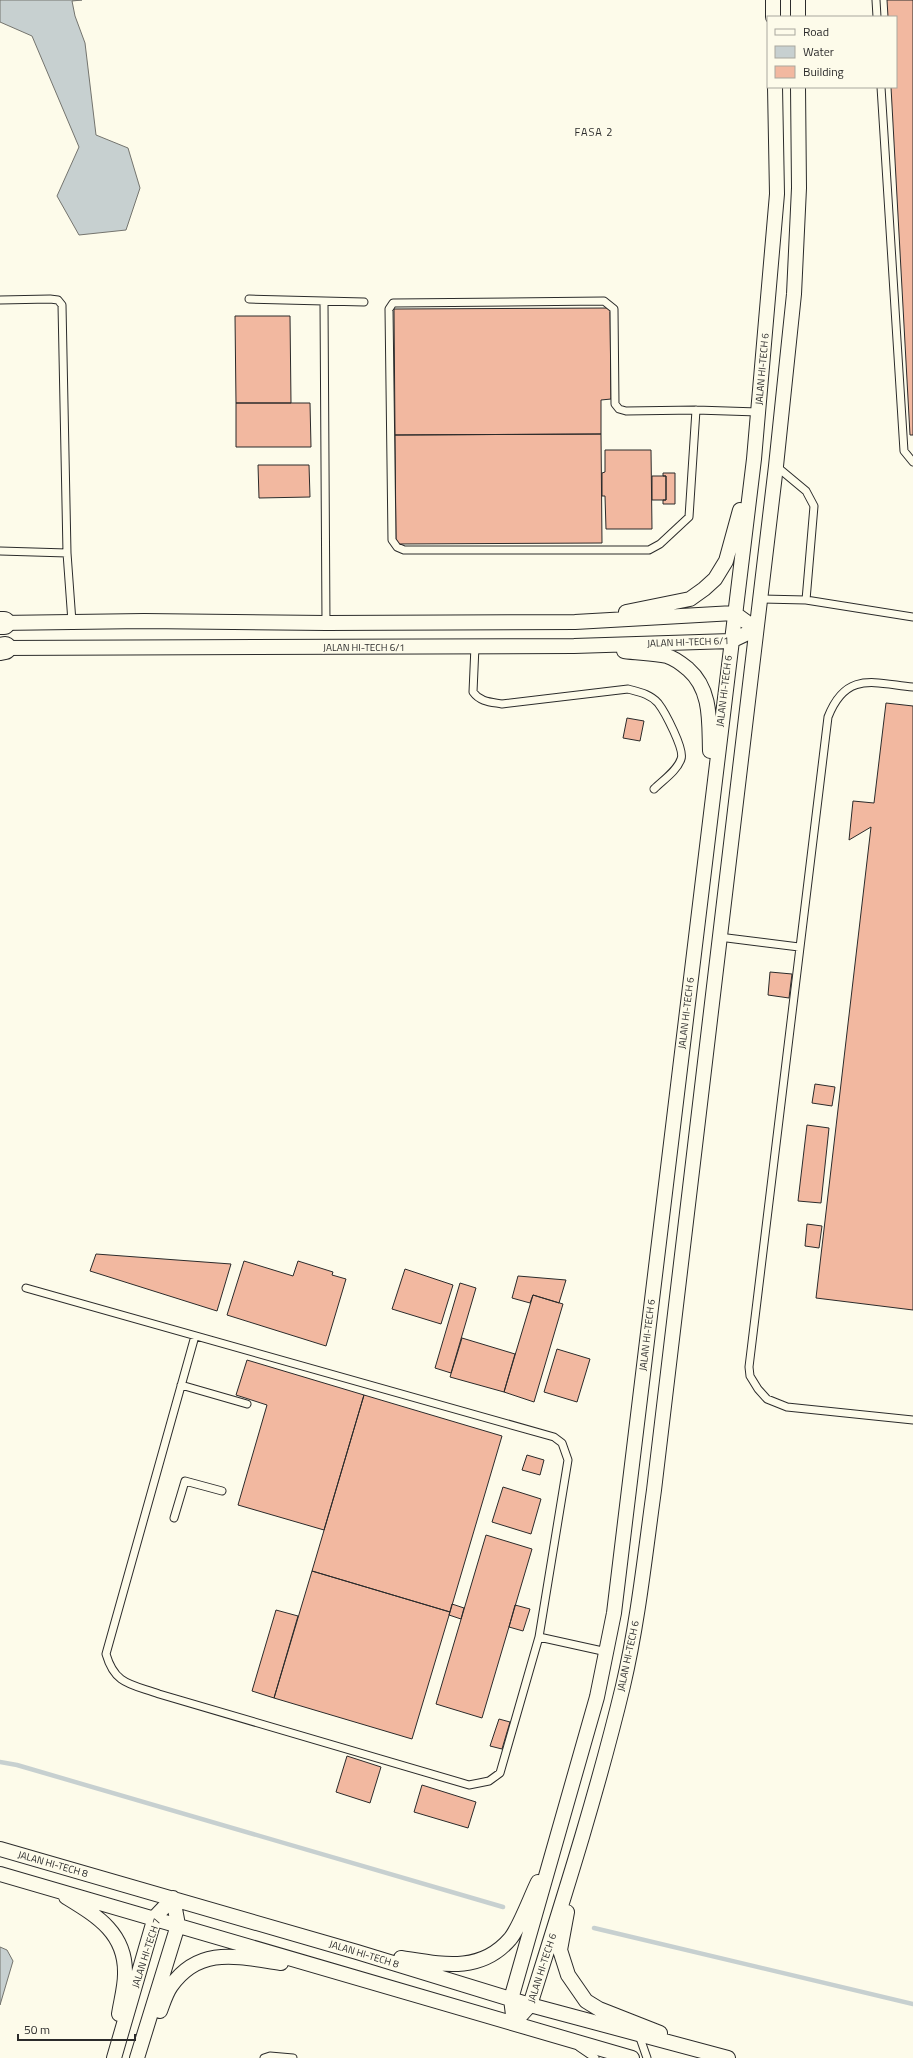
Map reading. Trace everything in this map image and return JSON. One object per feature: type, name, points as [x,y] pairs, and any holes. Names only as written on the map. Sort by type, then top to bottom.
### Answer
[{"type":"street","points":[[773,0],[773,16]]},
{"type":"street","points":[[798,0],[798,16]]},
{"type":"street","name":"JALAN HI-TECH 6","points":[[514,2023],[511,1999],[597,1697],[607,1652],[614,1605],[710,808],[754,459],[777,194],[775,88]]},
{"type":"street","name":"JALAN HI-TECH 6","points":[[514,2023],[530,2005],[577,1854],[623,1686],[636,1622],[654,1490],[776,466],[794,294],[799,188],[798,88]]},
{"type":"street","points":[[575,622],[690,599],[704,589],[715,578],[726,561],[754,459]]},
{"type":"street","points":[[1,623],[575,622],[734,613],[756,629]]},
{"type":"street","name":"JALAN HI-TECH 6/1","points":[[2,648],[574,646],[731,641],[756,629]]},
{"type":"street","points":[[574,646],[668,656],[682,664],[696,676],[705,693],[709,714],[710,808]]},
{"type":"street","points":[[357,1952],[452,1965],[472,1963],[488,1956],[510,1939],[556,1845]]},
{"type":"street","name":"JALAN HI-TECH 8","points":[[0,1849],[357,1952],[530,2005],[728,2058]]},
{"type":"street","points":[[577,1854],[560,1950],[568,1975],[577,1990],[586,2001],[599,2009],[714,2054]]},
{"type":"street","points":[[0,1874],[632,2058]]},
{"type":"street","points":[[50,1888],[98,1917],[112,1932],[121,1946],[126,1974],[113,2058]]},
{"type":"street","name":"JALAN HI-TECH 7","points":[[113,2058],[155,1918],[173,1898]]},
{"type":"street","name":"JALAN HI-TECH 7","points":[[138,2058],[178,1925],[173,1898]]},
{"type":"street","points":[[138,2058],[170,1986],[184,1972],[196,1963],[213,1956],[228,1955],[331,1970]]},
{"type":"lane","points":[[876,0],[877,16]]},
{"type":"lane","points":[[881,88],[904,451],[913,462]]},
{"type":"lane","points":[[0,300],[50,299],[58,300],[62,305],[67,553],[72,622]]},
{"type":"lane","points":[[249,299],[364,302]]},
{"type":"lane","points":[[696,410],[689,517],[660,544],[649,550],[404,550],[397,547],[392,540],[389,309],[393,303],[604,301],[614,309],[615,404],[619,409],[626,411],[696,410],[758,412]]},
{"type":"lane","points":[[324,302],[326,623]]},
{"type":"lane","points":[[776,466],[806,491],[814,506],[806,600]]},
{"type":"lane","points":[[0,551],[67,553]]},
{"type":"lane","points":[[759,599],[806,600],[913,617]]},
{"type":"lane","points":[[475,646],[473,692],[478,698],[486,701],[502,704],[628,689],[645,693],[658,704],[680,746],[682,758],[678,766],[654,789]]},
{"type":"lane","points":[[913,687],[863,682],[848,687],[834,701],[828,717],[749,1367],[750,1376],[758,1389],[767,1399],[787,1407],[913,1420]]},
{"type":"lane","points":[[719,937],[799,947]]},
{"type":"lane","points":[[26,1288],[554,1437],[562,1443],[568,1460],[540,1637],[500,1774],[489,1781],[469,1785],[158,1694],[120,1680],[110,1668],[106,1654],[195,1336]]},
{"type":"lane","points":[[182,1385],[247,1404]]},
{"type":"lane","points":[[174,1518],[185,1481],[222,1491]]},
{"type":"lane","points":[[540,1637],[607,1652]]},
{"type":"lane","points":[[639,2035],[647,2058]]},
{"type":"lane","points":[[570,2040],[596,2058]]},
{"type":"lane","points":[[264,2058],[270,2056],[293,2058]]},
{"type":"water","points":[[0,0],[82,0],[72,1],[75,16],[85,43],[96,135],[128,148],[140,188],[126,230],[79,235],[57,196],[79,147],[32,36],[0,22]]},
{"type":"water","points":[[0,1947],[7,1950],[13,1961],[0,2005]]},
{"type":"building","points":[[887,0],[913,0],[913,435],[910,435],[891,88],[897,88],[897,16],[888,16]]},
{"type":"building","points":[[610,308],[611,399],[601,400],[601,434],[395,435],[394,309]]},
{"type":"building","points":[[235,316],[290,316],[291,403],[236,403]]},
{"type":"building","points":[[236,403],[310,403],[311,447],[236,447]]},
{"type":"building","points":[[601,434],[602,543],[396,544],[395,435]]},
{"type":"building","points":[[605,450],[651,450],[652,529],[606,529],[605,496],[602,496],[602,473],[605,472]]},
{"type":"building","points":[[258,465],[309,465],[310,497],[259,498]]},
{"type":"building","points":[[663,473],[675,473],[675,504],[663,504],[663,500],[666,500],[666,476],[663,476]]},
{"type":"building","points":[[652,476],[666,476],[666,500],[652,500]]},
{"type":"building","points":[[886,703],[913,706],[913,1310],[816,1298],[871,827],[849,840],[853,801],[874,803]]},
{"type":"building","points":[[627,718],[644,721],[640,741],[623,738]]},
{"type":"building","points":[[770,972],[792,974],[789,998],[768,995]]},
{"type":"building","points":[[815,1084],[835,1087],[832,1106],[812,1103]]},
{"type":"building","points":[[807,1125],[829,1128],[821,1203],[798,1201]]},
{"type":"building","points":[[807,1224],[822,1226],[819,1248],[805,1246]]},
{"type":"building","points":[[96,1254],[231,1264],[217,1311],[90,1271]]},
{"type":"building","points":[[244,1261],[293,1276],[298,1261],[333,1272],[332,1275],[346,1279],[326,1346],[227,1315]]},
{"type":"building","points":[[405,1269],[453,1285],[441,1324],[392,1309]]},
{"type":"building","points":[[518,1276],[566,1280],[559,1303],[533,1295],[530,1303],[512,1298]]},
{"type":"building","points":[[460,1283],[476,1288],[451,1373],[435,1368]]},
{"type":"building","points":[[533,1295],[563,1304],[534,1402],[504,1392]]},
{"type":"building","points":[[462,1338],[515,1354],[504,1392],[450,1377]]},
{"type":"building","points":[[557,1349],[590,1359],[577,1402],[544,1392]]},
{"type":"building","points":[[247,1360],[364,1395],[324,1530],[238,1505],[267,1405],[236,1395]]},
{"type":"building","points":[[364,1395],[502,1436],[450,1612],[312,1571]]},
{"type":"building","points":[[527,1455],[544,1460],[540,1475],[522,1470]]},
{"type":"building","points":[[503,1487],[541,1499],[531,1534],[492,1522]]},
{"type":"building","points":[[486,1535],[532,1549],[482,1718],[436,1704]]},
{"type":"building","points":[[312,1571],[450,1612],[412,1739],[274,1698]]},
{"type":"building","points":[[452,1604],[464,1608],[461,1619],[449,1615]]},
{"type":"building","points":[[515,1605],[530,1609],[523,1631],[509,1627]]},
{"type":"building","points":[[276,1610],[298,1616],[274,1698],[252,1691]]},
{"type":"building","points":[[499,1719],[510,1722],[502,1749],[490,1746]]},
{"type":"building","points":[[347,1756],[381,1767],[370,1803],[336,1792]]},
{"type":"building","points":[[422,1785],[476,1802],[468,1828],[414,1812]]},
{"type":"waterway","points":[[0,1762],[17,1765],[503,1907]]},
{"type":"waterway","points":[[594,1928],[913,2004]]},
{"type":"district","name":"FASA 2","points":[[594,132]]}]
